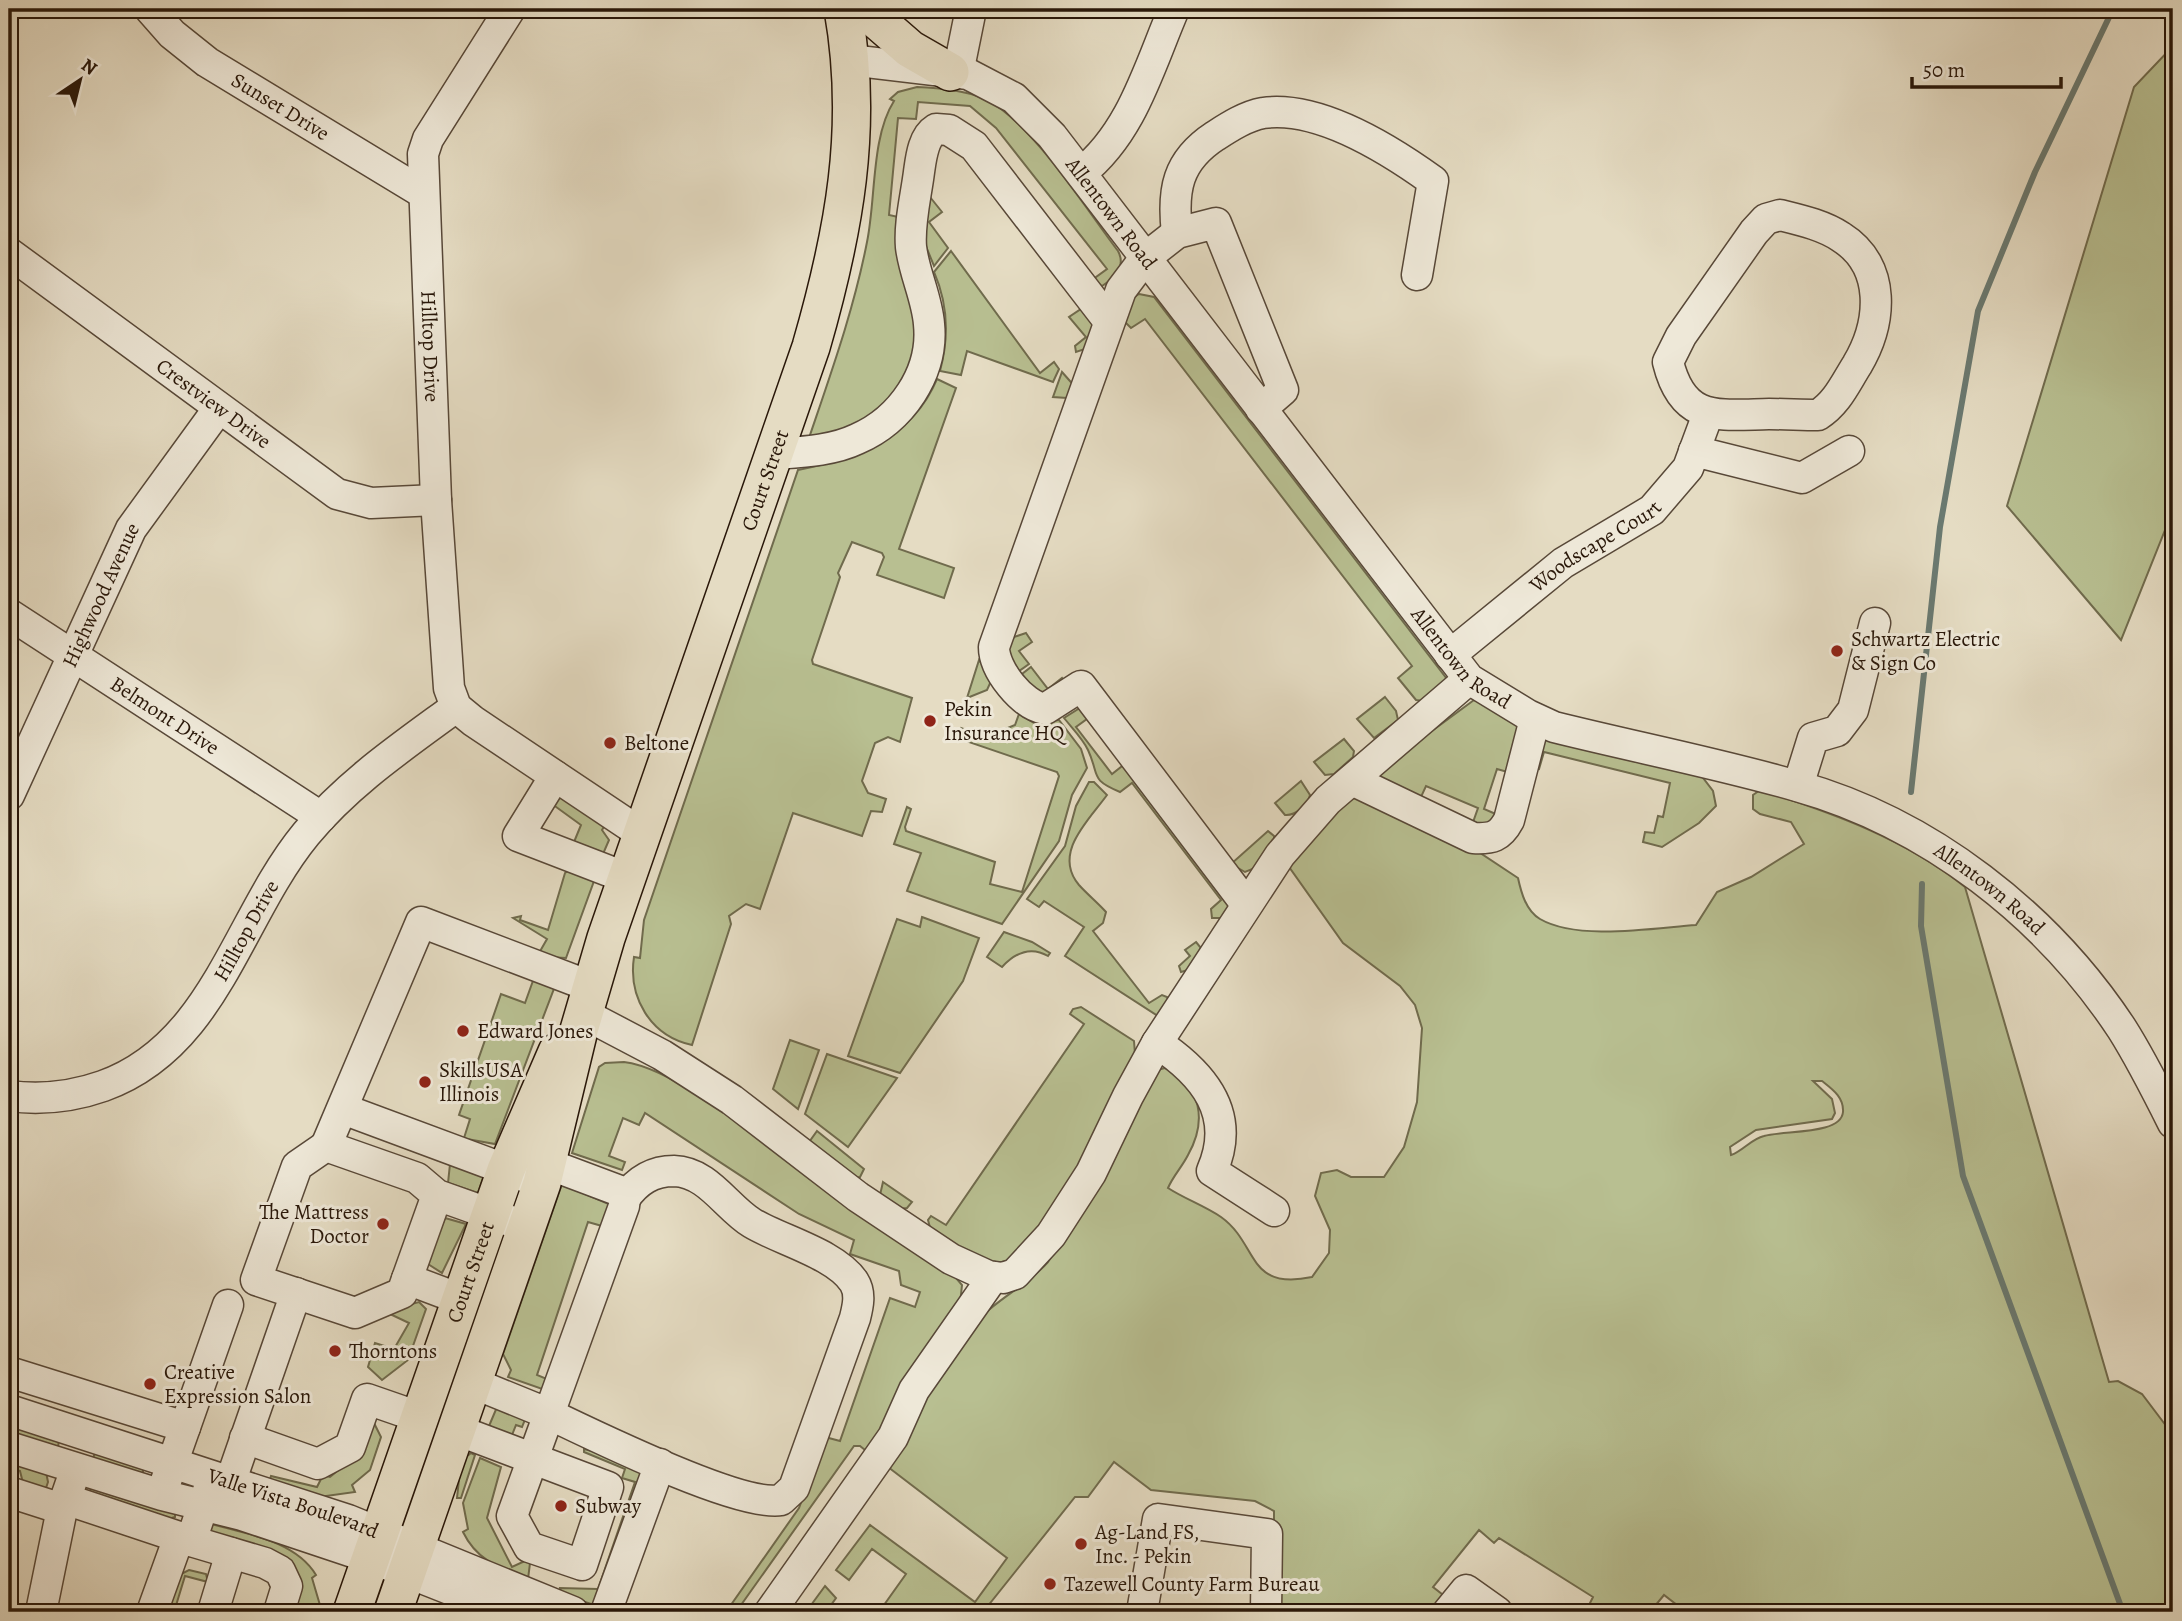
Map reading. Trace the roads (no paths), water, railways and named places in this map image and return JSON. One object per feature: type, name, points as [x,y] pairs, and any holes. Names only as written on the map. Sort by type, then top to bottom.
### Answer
[{"type":"main road","name":"Court Street","points":[[352,1612],[393,1554],[457,1430],[545,1174],[587,995],[811,346],[842,229],[852,134],[850,60],[843,9]]},
{"type":"main road","points":[[864,9],[910,49],[954,72]]},
{"type":"main road","name":"Court Street","points":[[393,1612],[393,1554],[419,1417],[506,1170],[587,995]]},
{"type":"street","name":"Sunset Drive","points":[[150,9],[172,34],[207,62],[423,193]]},
{"type":"street","name":"Hilltop Drive","points":[[9,1096],[44,1098],[85,1092],[122,1078],[169,1046],[205,1004],[289,860],[321,817],[370,771],[456,707],[449,688],[436,500],[423,193],[425,146],[510,9]]},
{"type":"street","points":[[954,72],[971,9]]},
{"type":"street","points":[[1081,173],[1103,156],[1123,129],[1174,9]]},
{"type":"street","name":"Allentown Road","points":[[850,60],[968,74],[1014,98],[1052,136],[1081,173],[1469,679],[1535,719],[1629,746],[1798,786],[1867,812],[1939,849],[1974,873],[2030,920],[2089,984],[2122,1030],[2173,1123]]},
{"type":"street","points":[[1177,233],[1176,186],[1186,163],[1198,147],[1231,125],[1260,114],[1280,112],[1317,120],[1364,137],[1403,159],[1433,181],[1418,275]]},
{"type":"street","points":[[774,454],[816,450],[856,440],[894,415],[918,383],[930,343],[929,324],[913,256],[911,234],[926,138],[936,130],[949,130],[974,146],[1108,320]]},
{"type":"street","points":[[1780,215],[1806,221],[1841,237],[1866,260],[1876,290],[1877,318],[1866,351],[1831,407],[1818,415],[1708,414],[1685,401],[1672,378],[1668,362],[1681,336],[1754,232],[1766,219],[1780,215]]},
{"type":"street","points":[[1247,904],[1081,686],[1045,709],[1035,708],[1027,702],[994,657],[994,647],[1108,320],[1121,290],[1145,258],[1177,233],[1216,223],[1283,390],[1261,409]]},
{"type":"street","name":"Crestview Drive","points":[[9,253],[337,494],[371,503],[436,500]]},
{"type":"street","name":"Highwood Avenue","points":[[9,795],[131,529],[219,408]]},
{"type":"street","name":"Woodscape Court","points":[[1450,655],[1563,563],[1652,510],[1688,468],[1708,414]]},
{"type":"street","points":[[1694,451],[1802,478],[1849,451]]},
{"type":"street","name":"Belmont Drive","points":[[9,614],[321,817]]},
{"type":"street","points":[[1798,786],[1813,738],[1837,731],[1853,710],[1875,623]]},
{"type":"street","points":[[437,1195],[404,1286],[355,1313],[256,1280],[297,1166],[326,1146],[421,922],[587,995],[662,1055],[732,1100],[858,1197],[951,1259],[974,1272],[993,1277],[1016,1275],[1051,1235],[1091,1173],[1157,1043],[1280,855],[1328,800],[1469,679]]},
{"type":"street","points":[[456,707],[642,834]]},
{"type":"street","points":[[1352,780],[1474,838],[1491,839],[1502,833],[1509,820],[1535,719]]},
{"type":"street","points":[[555,776],[518,836],[627,878]]},
{"type":"street","points":[[1157,1043],[1183,1060],[1203,1080],[1212,1096],[1221,1150],[1212,1171],[1274,1211]]},
{"type":"street","points":[[343,1109],[506,1170],[610,1186],[625,1198]]},
{"type":"street","points":[[326,1146],[417,1178],[437,1195],[527,1227]]},
{"type":"street","points":[[457,1430],[530,1467],[608,1487],[582,1565],[529,1547],[512,1516],[530,1467],[549,1414],[625,1198],[633,1186],[648,1176],[676,1171],[693,1176],[717,1191],[740,1215],[836,1265],[854,1283],[858,1293],[855,1318],[794,1488],[788,1495],[772,1502],[660,1464],[549,1414],[473,1383]]},
{"type":"street","points":[[770,1612],[893,1437],[914,1390],[993,1277]]},
{"type":"street","points":[[404,1286],[460,1299]]},
{"type":"street","points":[[152,1612],[162,1598],[185,1539],[246,1438],[296,1293]]},
{"type":"street","points":[[162,1495],[228,1305]]},
{"type":"street","points":[[9,1372],[185,1427]]},
{"type":"street","points":[[246,1438],[318,1464],[349,1447],[367,1399],[419,1417]]},
{"type":"street","name":"Valle Vista Boulevard","points":[[9,1410],[172,1464],[215,1489],[242,1515],[393,1554],[495,1607],[573,1612]]},
{"type":"street","points":[[41,1612],[64,1504],[86,1435]]},
{"type":"street","name":"Valle Vista Boulevard","points":[[9,1447],[162,1495],[215,1489]]},
{"type":"street","points":[[606,1612],[660,1464]]},
{"type":"street","points":[[9,1492],[64,1504],[265,1563],[280,1571],[287,1586],[279,1612]]},
{"type":"street","points":[[1142,1612],[1158,1519],[1267,1534],[1266,1612]]},
{"type":"street","points":[[213,1612],[231,1553]]},
{"type":"street","points":[[535,1609],[565,1560]]},
{"type":"street","points":[[1448,1612],[1466,1590],[1497,1612]]},
{"type":"waterway","points":[[1911,792],[1940,527],[1978,311],[2035,172],[2113,9]]},
{"type":"waterway","points":[[1922,884],[1921,926],[1963,1176],[2123,1612]]},
{"type":"place","name":"Schwartz Electric & Sign Co","points":[[1837,651]]},
{"type":"place","name":"Pekin Insurance HQ","points":[[930,721]]},
{"type":"place","name":"Beltone","points":[[610,743]]},
{"type":"place","name":"Edward Jones","points":[[463,1031]]},
{"type":"place","name":"SkillsUSA Illinois","points":[[425,1082]]},
{"type":"place","name":"The Mattress Doctor","points":[[383,1224]]},
{"type":"place","name":"Thorntons","points":[[335,1351]]},
{"type":"place","name":"Creative Expression Salon","points":[[150,1384]]},
{"type":"place","name":"Subway","points":[[561,1506]]},
{"type":"place","name":"Ag-Land FS, Inc. - Pekin","points":[[1081,1544]]},
{"type":"place","name":"Tazewell County Farm Bureau","points":[[1050,1584]]}]
